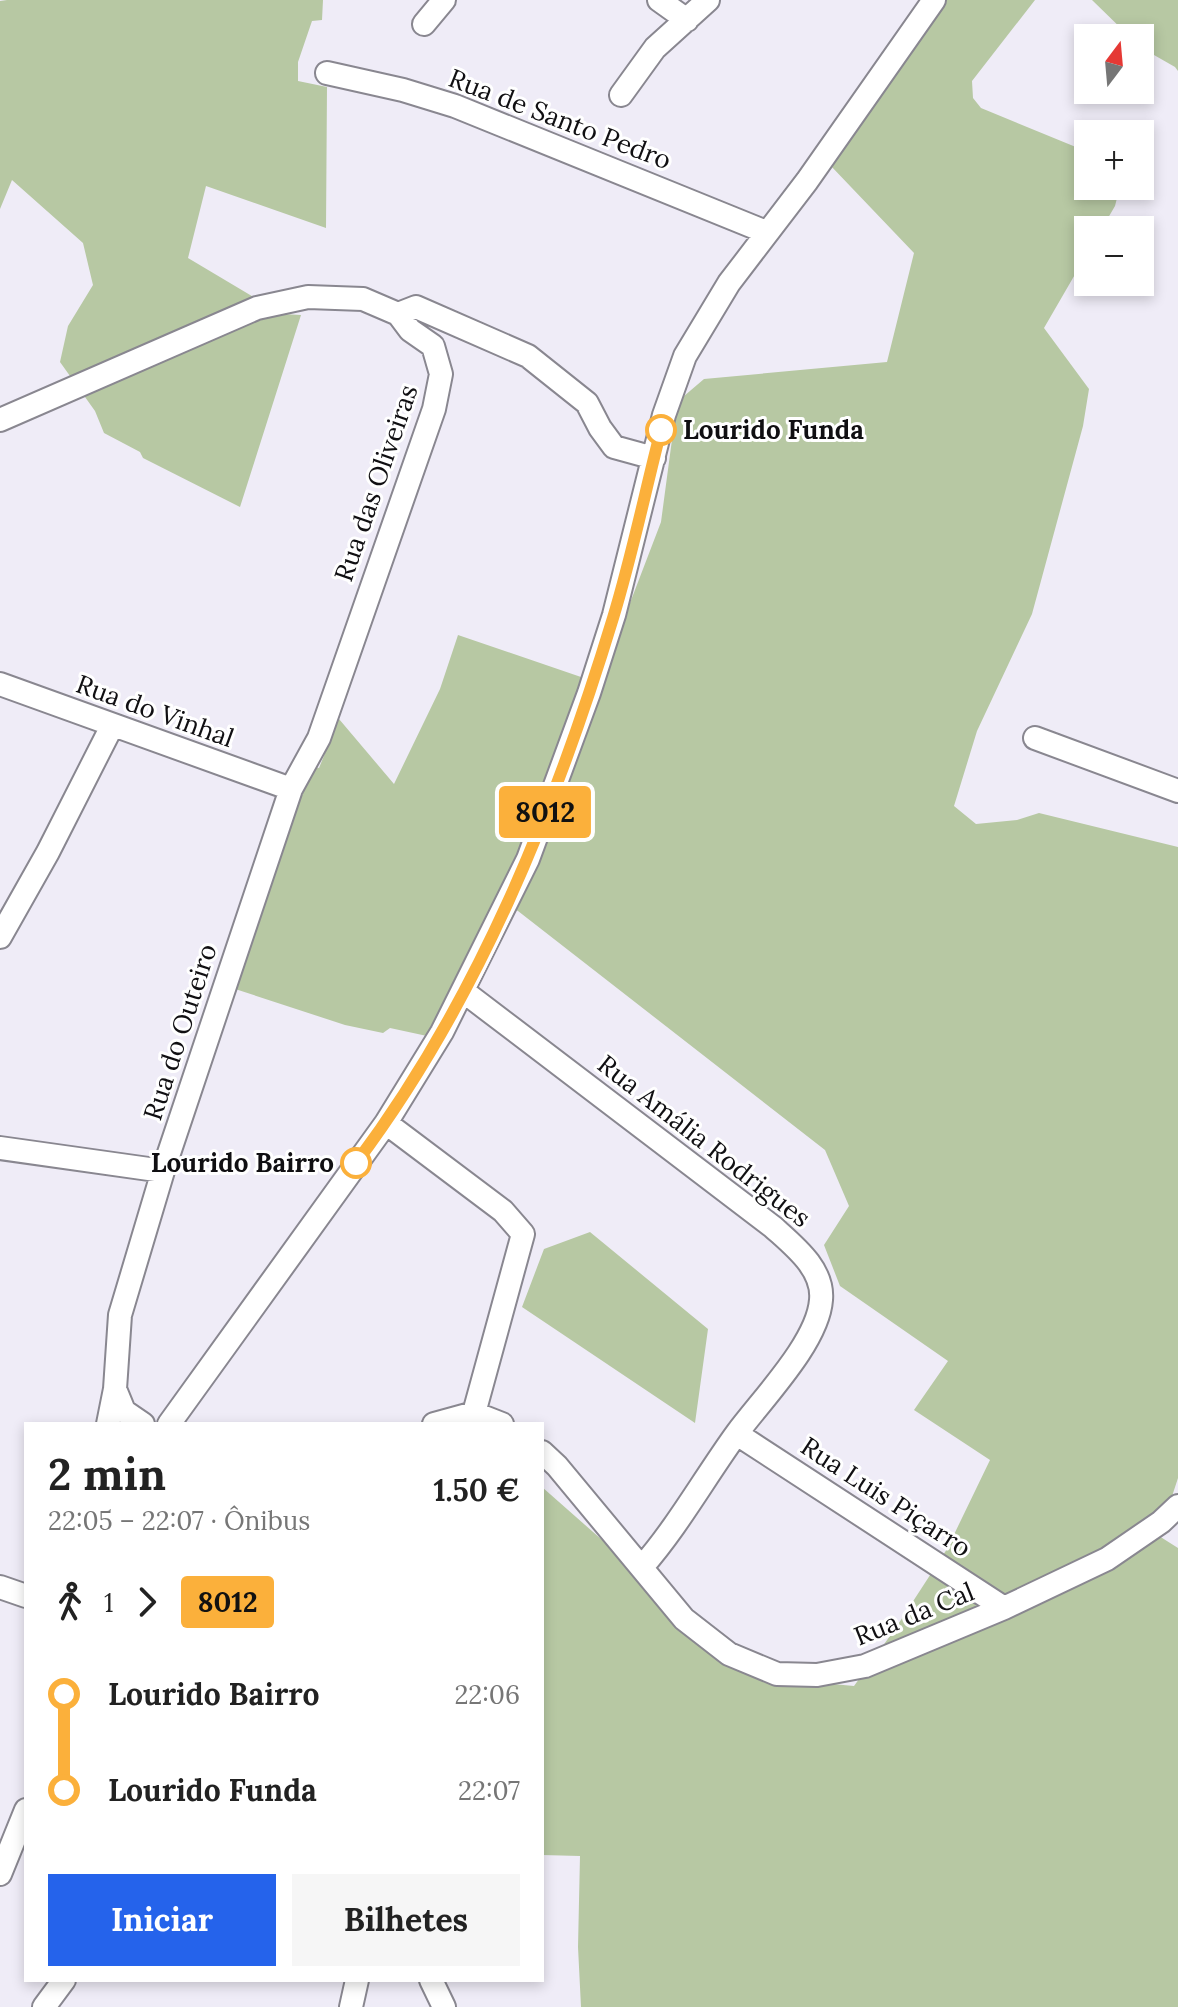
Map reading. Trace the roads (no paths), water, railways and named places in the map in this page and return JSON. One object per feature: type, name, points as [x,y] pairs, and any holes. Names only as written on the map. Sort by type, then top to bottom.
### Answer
[{"type":"street","points":[[424,24],[444,0]]},
{"type":"street","points":[[659,0],[687,20]]},
{"type":"street","points":[[621,95],[655,48],[708,0]]},
{"type":"street","points":[[170,1422],[386,1123],[442,1032],[528,859],[589,693],[614,615],[664,415],[685,356],[729,283],[807,181],[934,0]]},
{"type":"street","name":"Rua de Santo Pedro","points":[[327,73],[403,90],[455,106],[766,232]]},
{"type":"street","points":[[0,420],[257,308],[308,297],[363,299],[398,314],[416,307],[528,356],[587,403],[614,447],[654,458]]},
{"type":"street","name":"Rua das Oliveiras","points":[[291,789],[319,738],[434,409],[441,374],[433,346],[410,330],[398,314]]},
{"type":"street","name":"Rua do Vinhal","points":[[0,684],[291,789]]},
{"type":"street","points":[[0,937],[48,852],[112,726]]},
{"type":"street","points":[[1035,738],[1178,791]]},
{"type":"street","name":"Rua do Outeiro","points":[[108,1422],[115,1389],[120,1315],[163,1171],[291,789]]},
{"type":"street","name":"Rua Amália Rodrigues","points":[[463,991],[773,1227],[805,1256],[819,1281],[822,1299],[816,1324],[805,1343],[642,1567]]},
{"type":"street","points":[[386,1123],[503,1211],[523,1234],[474,1413]]},
{"type":"street","points":[[0,1148],[163,1171]]},
{"type":"street","points":[[115,1389],[124,1411],[140,1422]]},
{"type":"street","points":[[441,1422],[474,1413],[497,1422]]},
{"type":"street","name":"Rua Luis Piçarro","points":[[737,1434],[1004,1608]]},
{"type":"street","name":"Rua da Cal","points":[[544,1454],[684,1619],[729,1654],[777,1674],[817,1675],[865,1666],[1004,1608],[1107,1559],[1161,1522],[1178,1506]]},
{"type":"street","points":[[0,1587],[24,1595]]},
{"type":"street","points":[[12,1864],[24,1818]]},
{"type":"street","points":[[351,2007],[357,1982]]},
{"type":"street","points":[[432,1982],[444,2007]]},
{"type":"street","points":[[44,2007],[63,1991]]},
{"type":"place","name":"Lourido Funda","points":[[661,430]]},
{"type":"place","name":"Lourido Bairro","points":[[356,1163]]}]
